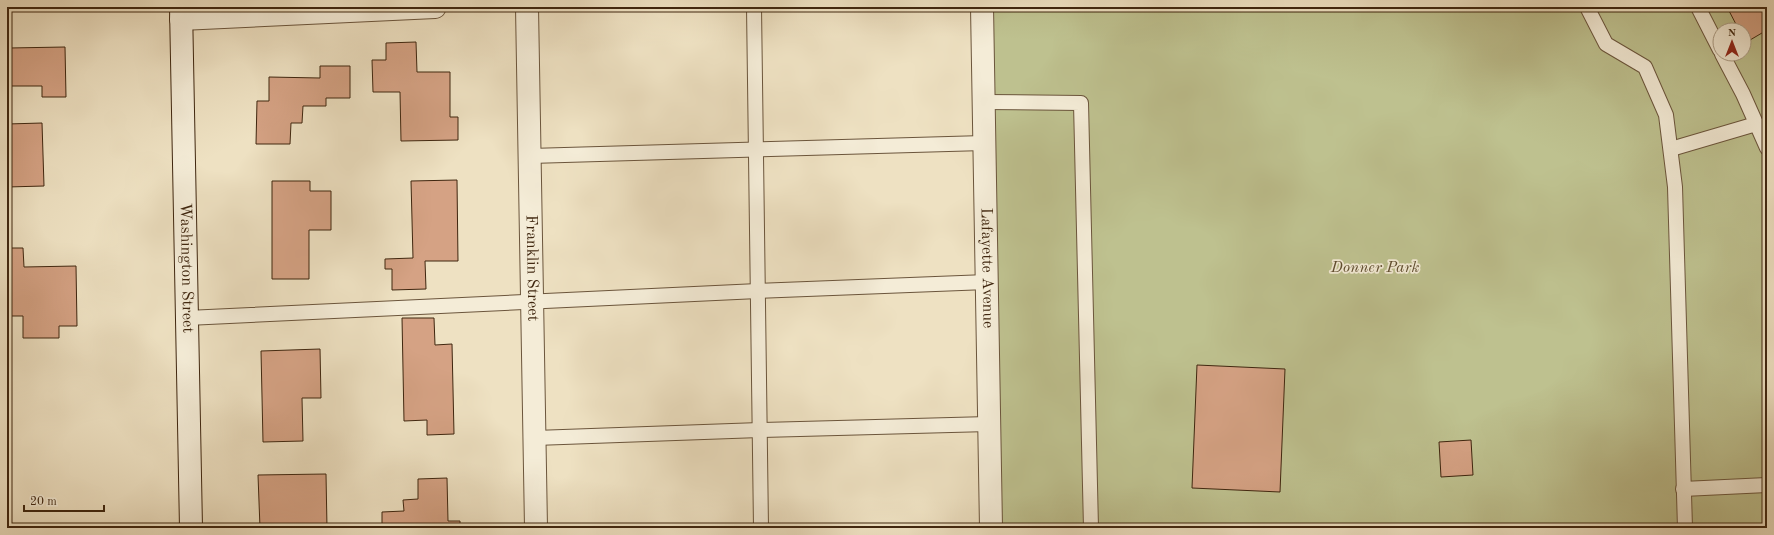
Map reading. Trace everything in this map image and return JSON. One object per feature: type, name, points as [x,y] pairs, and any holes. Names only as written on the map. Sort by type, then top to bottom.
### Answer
[{"type":"street","points":[[181,13],[435,7]]},
{"type":"street","name":"Franklin Street","points":[[527,7],[536,528]]},
{"type":"street","name":"Lafayette Avenue","points":[[982,7],[991,528]]},
{"type":"street","name":"Washington Street","points":[[181,13],[191,528]]},
{"type":"lane","points":[[754,7],[761,528]]},
{"type":"lane","points":[[1587,7],[1606,44],[1644,67],[1666,115],[1675,187],[1685,528]]},
{"type":"lane","points":[[1698,7],[1712,34]]},
{"type":"lane","points":[[1726,62],[1743,94],[1767,148]]},
{"type":"lane","points":[[984,102],[1081,103],[1091,528]]},
{"type":"lane","points":[[1671,149],[1756,124]]},
{"type":"lane","points":[[530,156],[756,151],[984,143]]},
{"type":"lane","points":[[187,318],[758,291],[987,282]]},
{"type":"lane","points":[[535,438],[990,424]]},
{"type":"lane","points":[[1683,489],[1767,485]]},
{"type":"green space","name":"Donner Park","points":[[983,7],[1767,7],[1767,528],[992,528]]},
{"type":"building","points":[[1727,7],[1760,7],[1767,19],[1767,30],[1752,39],[1752,22],[1735,22]]},
{"type":"building","points":[[416,42],[417,72],[450,72],[450,117],[458,117],[458,140],[401,141],[400,92],[373,92],[372,60],[386,60],[386,43]]},
{"type":"building","points":[[65,47],[66,97],[42,97],[42,86],[9,86],[9,48]]},
{"type":"building","points":[[320,66],[350,66],[350,98],[326,98],[326,106],[303,106],[302,123],[291,123],[290,144],[256,144],[257,101],[269,101],[269,77],[320,78]]},
{"type":"building","points":[[42,123],[44,186],[7,187],[7,124]]},
{"type":"building","points":[[457,180],[458,261],[425,261],[426,289],[392,290],[392,269],[385,269],[385,259],[413,258],[411,181]]},
{"type":"building","points":[[272,181],[310,181],[310,191],[331,191],[331,230],[309,230],[309,279],[272,279]]},
{"type":"building","points":[[7,248],[23,248],[24,267],[76,266],[77,326],[59,326],[59,338],[23,338],[23,316],[7,316]]},
{"type":"building","points":[[402,318],[434,318],[435,345],[452,344],[454,434],[427,435],[427,420],[404,421]]},
{"type":"building","points":[[320,349],[321,398],[302,398],[303,441],[263,442],[261,351]]},
{"type":"building","points":[[1197,365],[1285,369],[1280,492],[1192,488]]},
{"type":"building","points":[[1471,440],[1473,475],[1441,477],[1439,442]]},
{"type":"building","points":[[326,474],[327,528],[260,528],[258,475]]},
{"type":"building","points":[[447,478],[448,521],[460,521],[460,528],[382,528],[382,512],[404,511],[403,500],[418,499],[418,479]]}]
